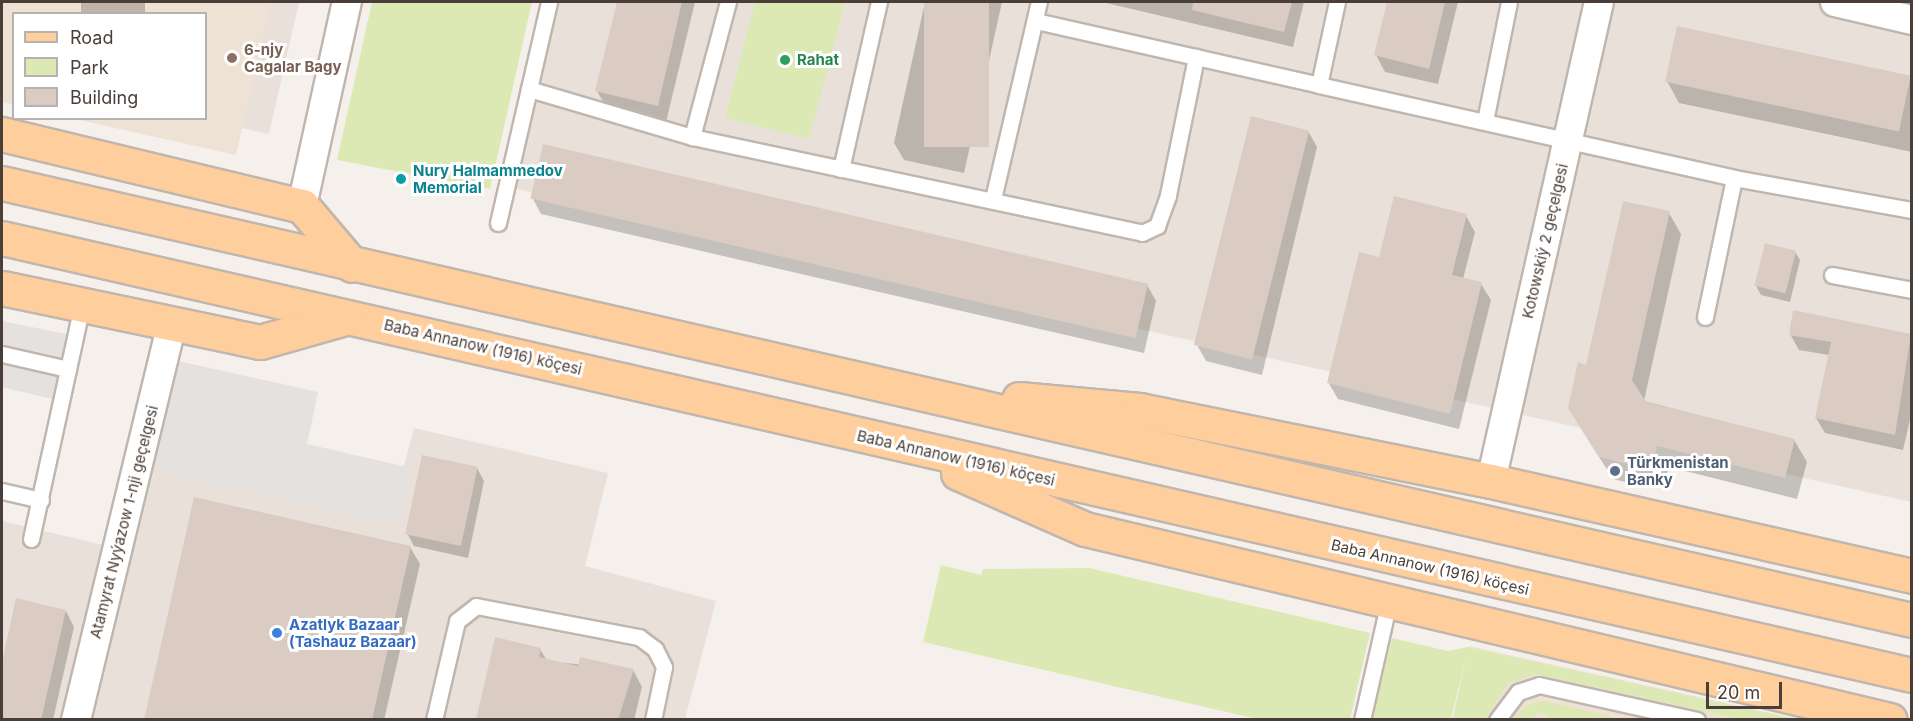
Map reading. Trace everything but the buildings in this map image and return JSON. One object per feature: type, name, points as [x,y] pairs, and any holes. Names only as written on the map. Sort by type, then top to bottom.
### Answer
[{"type":"main road","points":[[2,134],[302,206],[352,265]]},
{"type":"main road","points":[[2,183],[352,265],[1911,620]]},
{"type":"main road","name":"Baba Annanow (1916) köçesi","points":[[2,238],[351,316],[888,442],[1911,675]]},
{"type":"main road","points":[[2,288],[260,342],[351,316]]},
{"type":"main road","points":[[895,388],[1139,410],[1491,481],[1911,576]]},
{"type":"main road","points":[[888,442],[1085,529],[1890,720]]},
{"type":"street","points":[[302,206],[347,2]]},
{"type":"street","name":"Kotowskiý 2 geçelgesi","points":[[1491,481],[1599,2]]},
{"type":"street","points":[[1835,2],[1911,20]]},
{"type":"street","name":"Atamyrat Nyýazow 1-nji geçelgesi","points":[[76,720],[172,324]]},
{"type":"lane","points":[[498,224],[549,2]]},
{"type":"lane","points":[[693,137],[728,2]]},
{"type":"lane","points":[[841,169],[879,2]]},
{"type":"lane","points":[[993,199],[1039,2]]},
{"type":"lane","points":[[1319,85],[1337,2]]},
{"type":"lane","points":[[1485,121],[1509,2]]},
{"type":"lane","points":[[1036,21],[1734,178],[1911,210]]},
{"type":"lane","points":[[529,89],[693,137],[993,199],[1121,232],[1142,233],[1157,226],[1196,57]]},
{"type":"lane","points":[[1705,317],[1734,178]]},
{"type":"lane","points":[[1832,275],[1911,290]]},
{"type":"lane","points":[[31,538],[82,305]]},
{"type":"lane","points":[[2,354],[68,369]]},
{"type":"lane","points":[[2,491],[41,500]]},
{"type":"lane","points":[[1362,720],[1389,601]]},
{"type":"lane","points":[[434,720],[458,621],[476,606],[639,637],[655,649],[664,667],[652,720]]},
{"type":"lane","points":[[1497,720],[1518,692],[1539,684],[1658,715],[1697,720]]},
{"type":"shaded area","name":"6-njy Cagalar Bagy","points":[[2,2],[299,2],[269,134],[206,120],[207,12],[12,12]]},
{"type":"shaded area","name":"6-njy Cagalar Bagy","points":[[2,2],[271,2],[236,155],[79,120],[207,120],[207,12],[12,12],[12,104],[2,102]]},
{"type":"shaded area","points":[[544,2],[1911,2],[1911,502],[503,186]]},
{"type":"shaded area","points":[[2,321],[66,334],[52,399],[2,387]]},
{"type":"shaded area","points":[[169,359],[318,392],[307,444],[411,468],[398,524],[142,469]]},
{"type":"shaded area","points":[[414,428],[608,473],[585,566],[716,601],[685,719],[2,720],[2,521],[103,545],[127,441],[394,504]]},
{"type":"shaded area","points":[[1469,646],[1798,719],[1452,720]]},
{"type":"green space","points":[[372,2],[532,2],[490,189],[337,160]]},
{"type":"green space","name":"Rahat","points":[[755,2],[845,2],[809,139],[725,118]]},
{"type":"green space","points":[[941,565],[981,575],[983,569],[1089,568],[1370,633],[1350,719],[1257,719],[923,642]]},
{"type":"green space","points":[[1392,638],[1448,651],[1468,647],[1794,719],[1739,719],[1536,674],[1509,683],[1485,719],[1453,719],[1466,657],[1451,719],[1372,719]]},
{"type":"green space","points":[[1545,701],[1618,719],[1553,719],[1538,712],[1533,719],[1513,719],[1526,705]]},
{"type":"place","name":"6-njy Cagalar Bagy","points":[[232,58]]},
{"type":"place","name":"Rahat","points":[[785,60]]},
{"type":"place","name":"Nury Halmammedov Memorial","points":[[401,179]]},
{"type":"place","name":"Türkmenistan Banky","points":[[1615,471]]},
{"type":"place","name":"Azatlyk Bazaar (Tashauz Bazaar)","points":[[277,633]]}]
